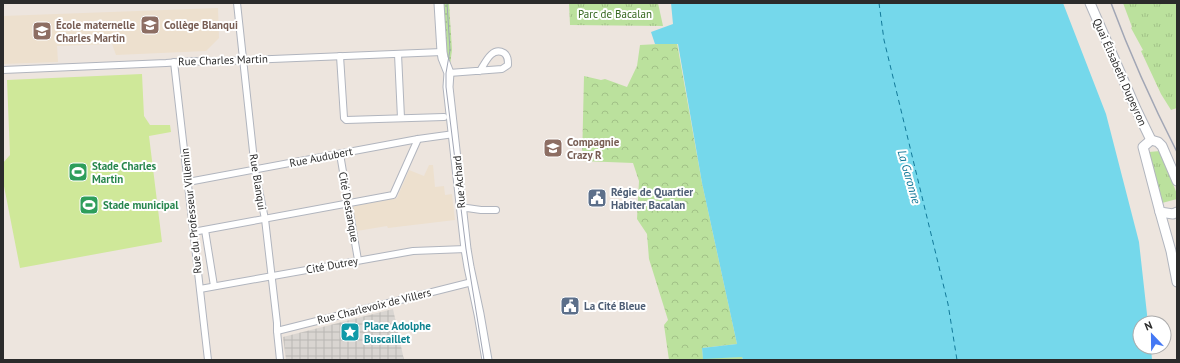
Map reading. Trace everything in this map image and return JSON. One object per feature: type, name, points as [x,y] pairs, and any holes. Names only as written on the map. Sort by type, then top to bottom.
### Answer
[{"type":"main road","name":"Rue Achard","points":[[439,3],[442,52],[448,73],[448,87],[466,249],[487,360]]},
{"type":"main road","name":"Quai Élisabeth Dupeyron","points":[[1090,3],[1151,140]]},
{"type":"main road","points":[[1177,181],[1162,146],[1158,142],[1151,140],[1144,147],[1177,282]]},
{"type":"main road","points":[[1160,212],[1176,213]]},
{"type":"main road","points":[[1167,238],[1168,222],[1176,213]]},
{"type":"street","name":"Rue Blanqui","points":[[237,3],[255,170],[265,219],[280,360]]},
{"type":"street","points":[[448,73],[480,71],[506,68],[508,65],[507,56],[499,51],[494,52],[490,55],[480,71]]},
{"type":"street","name":"Rue Charles Martin","points":[[3,70],[442,52]]},
{"type":"street","points":[[398,54],[401,118]]},
{"type":"street","points":[[340,56],[344,118],[346,120],[444,117]]},
{"type":"street","name":"Rue du Professeur Villemin","points":[[174,62],[208,360]]},
{"type":"street","name":"Rue Audubert","points":[[188,182],[418,139],[454,134]]},
{"type":"street","points":[[193,232],[393,195],[418,139]]},
{"type":"street","name":"Cité Destanque","points":[[340,154],[358,260]]},
{"type":"street","points":[[461,208],[496,210]]},
{"type":"street","points":[[204,230],[214,286]]},
{"type":"street","name":"Cité Dutrey","points":[[200,289],[413,250],[466,249]]},
{"type":"street","name":"Rue Charlevoix de Villers","points":[[277,331],[472,282]]},
{"type":"shaded area","name":"Collège Blanqui","points":[[218,8],[219,38],[206,51],[116,55],[112,44],[57,46],[58,62],[3,64],[3,16]]},
{"type":"shaded area","points":[[429,165],[433,165],[435,187],[444,186],[445,195],[452,194],[455,220],[388,228],[387,226],[357,231],[353,208],[354,206],[397,198],[409,170],[424,176]]},
{"type":"shaded area","name":"Place Adolphe Buscaillet","points":[[393,309],[404,360],[286,360],[283,337]]},
{"type":"green space","points":[[443,3],[449,3],[452,50],[450,65],[445,57]]},
{"type":"green space","name":"Parc de Bacalan","points":[[569,3],[658,3],[663,26],[570,25]]},
{"type":"green space","points":[[1123,3],[1177,3],[1177,108],[1171,110],[1161,94],[1141,51],[1143,50],[1131,28],[1132,27]]},
{"type":"green space","points":[[677,43],[702,183],[737,344],[702,348],[703,358],[742,357],[743,360],[669,360],[664,325],[668,320],[649,259],[647,234],[637,219],[639,181],[633,163],[582,161],[584,76],[601,80],[605,79],[627,87],[637,66],[640,45]]},
{"type":"green space","name":"Stade Charles Martin","points":[[142,74],[144,116],[150,125],[170,125],[171,132],[149,136],[162,242],[20,268],[3,181],[3,163],[10,155],[7,80]]},
{"type":"green space","points":[[1160,151],[1177,194],[1177,199],[1162,203],[1149,152]]},
{"type":"water","name":"La Garonne","points":[[671,3],[1063,3],[1106,114],[1139,242],[1147,315],[1132,315],[1132,355],[1152,355],[1152,360],[743,360],[742,357],[703,359],[702,348],[737,344],[702,183],[678,44],[655,44],[651,32],[673,24]]},
{"type":"ferry route","points":[[879,3],[884,40],[948,304],[957,360]]},
{"type":"tram line","points":[[447,3],[450,50],[446,73],[446,87],[466,249],[484,360]]},
{"type":"railway","points":[[1111,3],[1142,78],[1177,152]]},
{"type":"place","name":"Collège Blanqui","points":[[150,25]]},
{"type":"place","name":"École maternelle Charles Martin","points":[[42,31]]},
{"type":"place","name":"Compagnie Crazy R","points":[[553,148]]},
{"type":"place","name":"Stade Charles Martin","points":[[78,172]]},
{"type":"place","name":"Régie de Quartier Habiter Bacalan","points":[[597,198]]},
{"type":"place","name":"Stade municipal","points":[[89,205]]},
{"type":"place","name":"La Cité Bleue","points":[[570,306]]},
{"type":"place","name":"Place Adolphe Buscaillet","points":[[350,332]]}]
